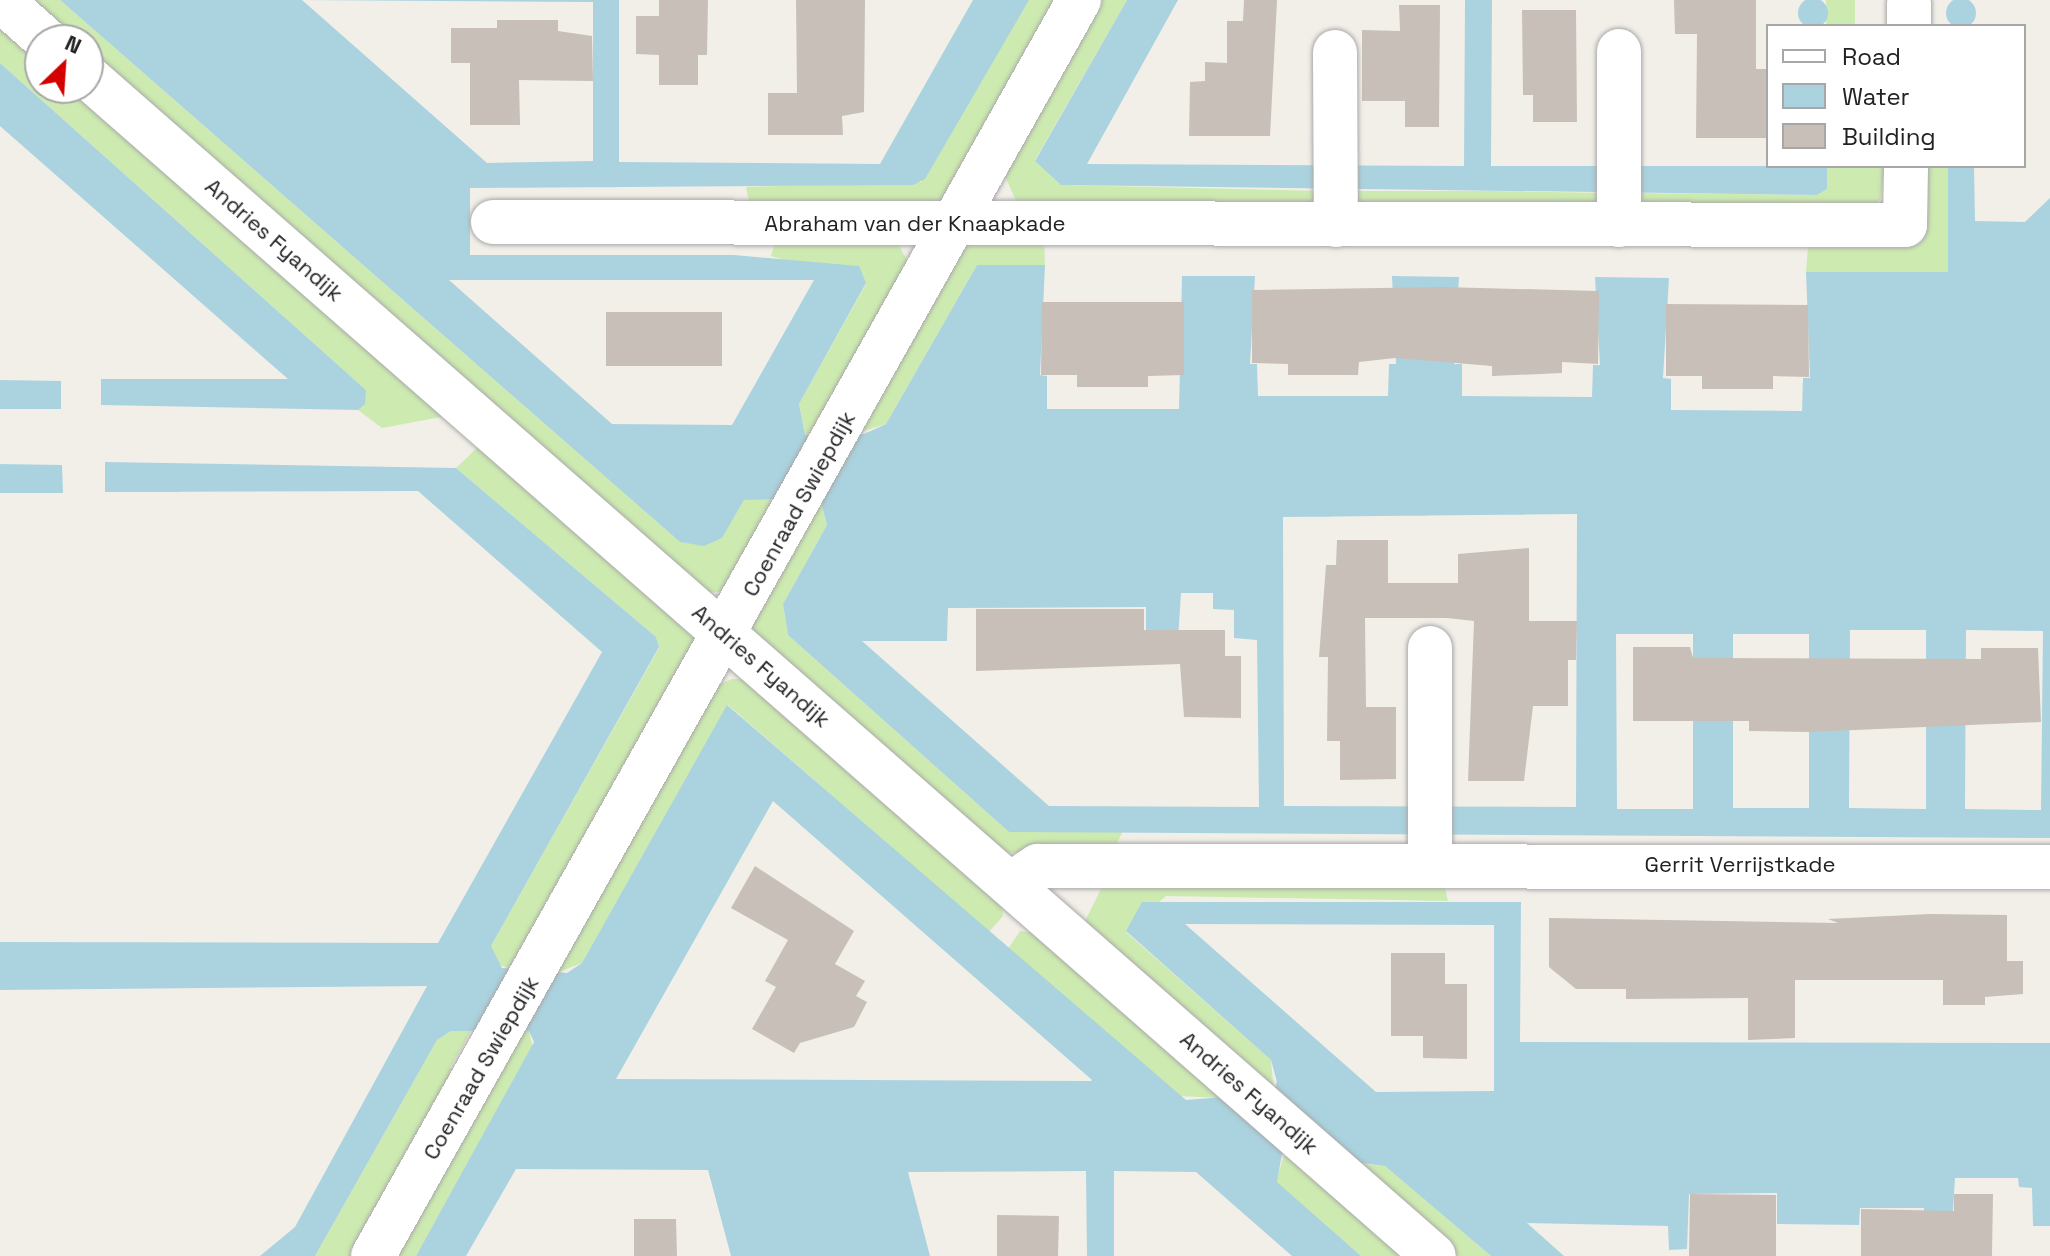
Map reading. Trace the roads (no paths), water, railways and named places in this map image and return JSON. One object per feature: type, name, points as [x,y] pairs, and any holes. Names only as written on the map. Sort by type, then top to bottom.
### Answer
[{"type":"street","name":"Coenraad Swiepdijk","points":[[373,1256],[726,637],[951,225],[1079,0]]},
{"type":"street","points":[[2,1],[28,24]]},
{"type":"street","points":[[1619,51],[1619,214]]},
{"type":"street","points":[[1335,52],[1336,214]]},
{"type":"street","name":"Andries Fyandijk","points":[[104,91],[726,637],[1014,882],[1434,1256]]},
{"type":"street","name":"Abraham van der Knaapkade","points":[[493,222],[951,225],[1336,214],[1619,214],[1905,225],[1906,168]]},
{"type":"street","points":[[1430,648],[1430,854]]},
{"type":"street","name":"Gerrit Verrijstkade","points":[[1014,882],[1038,866],[1430,854],[2050,867]]},
{"type":"water","points":[[1807,-1],[1819,-1],[1827,7],[1827,19],[1822,24],[1804,24],[1799,19],[1799,7]]},
{"type":"water","points":[[1958,-1],[1967,0],[1976,13],[1970,24],[1952,24],[1946,13],[1951,3]]},
{"type":"water","points":[[60,0],[302,0],[619,0],[619,162],[880,164],[973,0],[1029,0],[925,179],[913,185],[470,188],[470,255],[734,255],[859,266],[866,283],[799,404],[805,435],[864,434],[886,424],[977,265],[1045,265],[1040,375],[1047,376],[1047,409],[1179,409],[1182,276],[1255,276],[1250,364],[1257,364],[1258,396],[1388,396],[1389,364],[1396,364],[1392,276],[1459,277],[1454,364],[1462,364],[1462,396],[1592,397],[1593,365],[1600,365],[1595,277],[1669,278],[1663,378],[1671,379],[1671,410],[1802,411],[1803,378],[1810,378],[1806,272],[1948,272],[1948,168],[1974,168],[1975,221],[2025,222],[2050,198],[2050,838],[1009,832],[788,635],[783,604],[827,525],[820,498],[744,500],[722,538],[704,546],[680,542],[104,38],[104,24],[87,24]],"holes":[[[302,0],[593,2],[593,161],[487,163]],[[449,280],[814,280],[732,425],[612,424]],[[1577,514],[1576,807],[1284,806],[1283,517]],[[1181,593],[1213,593],[1213,609],[1234,610],[1234,638],[1257,640],[1259,807],[1049,806],[862,641],[947,641],[948,608],[1146,607],[1146,639],[1178,639]],[[1850,630],[1926,630],[1926,809],[1849,808]],[[1966,630],[2043,631],[2041,810],[1965,809]],[[1616,634],[1693,634],[1693,809],[1617,809]],[[1733,634],[1809,634],[1809,808],[1733,808]]]},
{"type":"water","points":[[1127,0],[1178,0],[1087,164],[1464,166],[1465,0],[1492,0],[1491,166],[1827,168],[1827,189],[1817,195],[1061,185],[1035,161]]},
{"type":"water","points":[[0,63],[24,84],[24,104],[46,104],[366,390],[365,404],[358,410],[101,405],[101,379],[288,379],[0,126]]},
{"type":"water","points":[[0,380],[61,381],[61,409],[0,409]]},
{"type":"water","points":[[105,462],[456,468],[656,637],[659,647],[491,946],[502,968],[567,973],[582,963],[727,705],[1186,1100],[1273,1093],[1277,1082],[1271,1060],[1126,931],[1142,902],[1521,902],[1520,1042],[2050,1043],[2050,1226],[2033,1226],[2032,1188],[2019,1187],[2018,1178],[1955,1178],[1952,1226],[1924,1225],[1924,1208],[1860,1208],[1859,1225],[1777,1224],[1777,1193],[1689,1194],[1687,1249],[1669,1250],[1668,1226],[1527,1223],[1564,1256],[1491,1256],[1385,1166],[1282,1154],[1277,1182],[1361,1256],[1292,1256],[1196,1172],[1114,1171],[1114,1256],[1087,1256],[1086,1171],[908,1172],[930,1256],[731,1256],[708,1170],[516,1169],[466,1256],[416,1256],[534,1042],[529,1031],[451,1031],[437,1040],[315,1256],[260,1256],[295,1227],[427,986],[0,990],[0,942],[438,943],[602,652],[418,491],[105,492]],"holes":[[[773,801],[1092,1080],[616,1079]],[[1185,924],[1494,925],[1494,1091],[1376,1092]]]},
{"type":"water","points":[[0,464],[62,465],[63,493],[0,493]]}]
